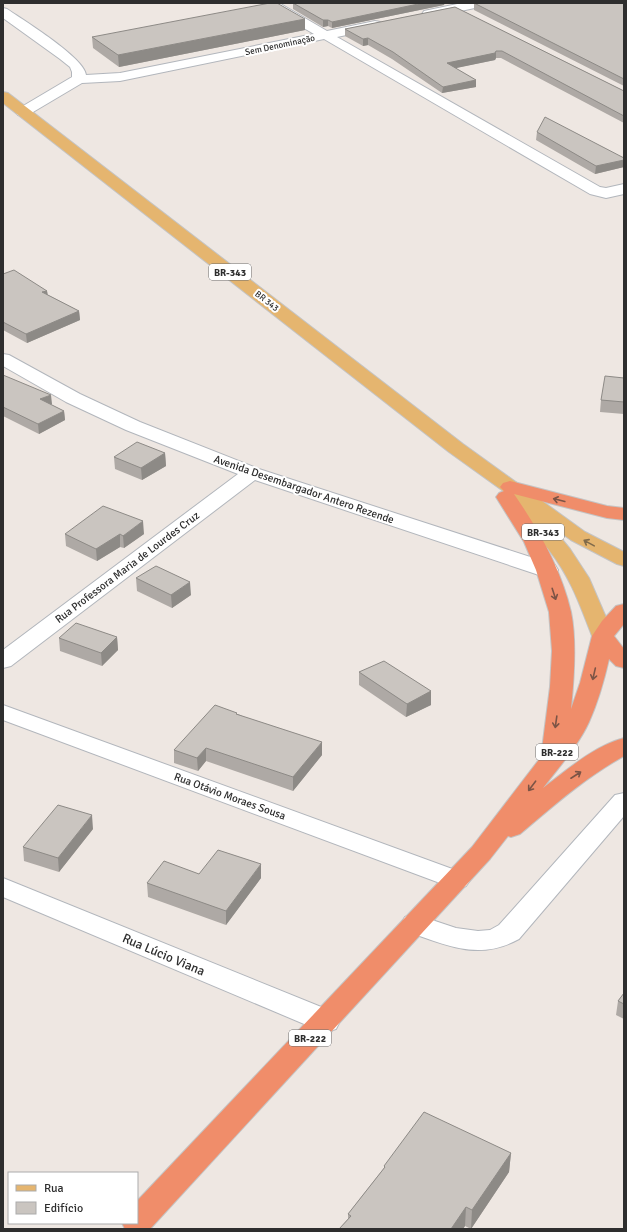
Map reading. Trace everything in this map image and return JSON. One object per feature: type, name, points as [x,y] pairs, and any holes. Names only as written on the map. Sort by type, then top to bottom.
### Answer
[{"type":"highway","points":[[508,492],[607,512],[624,514]]},
{"type":"highway","points":[[508,492],[547,570],[560,612],[563,651],[562,687],[552,758]]},
{"type":"highway","name":"BR-222","points":[[138,1220],[326,1022],[414,924],[481,853],[577,723],[586,703],[592,683],[603,636],[624,611]]},
{"type":"highway","name":"BR-343","points":[[603,636],[613,651],[624,661]]},
{"type":"highway","name":"BR-222","points":[[481,853],[566,782],[608,754],[624,746]]},
{"type":"main road","name":"BR 343","points":[[3,96],[456,448],[508,492]]},
{"type":"main road","name":"BR-343","points":[[508,492],[578,536],[624,560]]},
{"type":"main road","name":"BR-343","points":[[508,492],[552,540],[574,570],[589,601],[603,636]]},
{"type":"street","points":[[270,3],[596,191],[606,192],[624,190]]},
{"type":"street","points":[[418,16],[451,5],[480,3]]},
{"type":"street","points":[[451,5],[477,18]]},
{"type":"street","points":[[3,12],[65,56],[75,65],[79,72],[80,79],[24,112]]},
{"type":"street","name":"Sem Denominação","points":[[80,79],[92,80],[120,77],[387,22]]},
{"type":"street","name":"Avenida Desembargador Antero Rezende","points":[[6,365],[134,426],[252,473],[547,570]]},
{"type":"street","name":"Rua Professora Maria de Lourdes Cruz","points":[[3,661],[252,473]]},
{"type":"street","name":"Rua Otávio Moraes Sousa","points":[[3,712],[457,880]]},
{"type":"street","points":[[414,924],[464,940],[483,941],[497,939],[509,932],[624,801]]},
{"type":"street","name":"Rua Lúcio Viana","points":[[3,887],[326,1022]]},
{"type":"building","points":[[270,3],[277,3],[305,19],[118,55],[92,37]]},
{"type":"building","points":[[293,3],[423,3],[332,22],[323,20]]},
{"type":"building","points":[[474,3],[624,3],[624,79]]},
{"type":"building","points":[[455,7],[624,91],[624,116],[502,51],[496,51],[495,53],[447,63],[476,80],[443,87],[393,52],[368,38],[363,39],[345,29]]},
{"type":"building","points":[[545,117],[624,158],[624,160],[596,166],[537,132]]},
{"type":"building","points":[[14,270],[47,291],[42,292],[79,311],[26,334],[3,322],[3,274]]},
{"type":"building","points":[[3,375],[51,395],[40,399],[64,411],[38,424],[3,407]]},
{"type":"building","points":[[605,376],[624,378],[624,402],[601,400]]},
{"type":"building","points":[[137,442],[165,453],[141,468],[114,457]]},
{"type":"building","points":[[103,506],[143,521],[123,536],[120,534],[96,549],[65,534]]},
{"type":"building","points":[[156,566],[190,582],[171,595],[136,578]]},
{"type":"building","points":[[76,623],[117,637],[101,653],[59,638]]},
{"type":"building","points":[[384,661],[431,691],[407,704],[359,672]]},
{"type":"building","points":[[215,705],[237,713],[236,714],[322,742],[293,777],[206,748],[197,758],[174,750]]},
{"type":"building","points":[[58,805],[92,815],[58,858],[23,847]]},
{"type":"building","points":[[218,850],[261,864],[226,911],[147,883],[164,861],[199,874]]},
{"type":"building","points":[[624,993],[624,1004],[618,1001]]},
{"type":"building","points":[[424,1112],[511,1153],[472,1210],[466,1207],[451,1229],[339,1229],[351,1216],[348,1214],[385,1167],[384,1166]]}]
